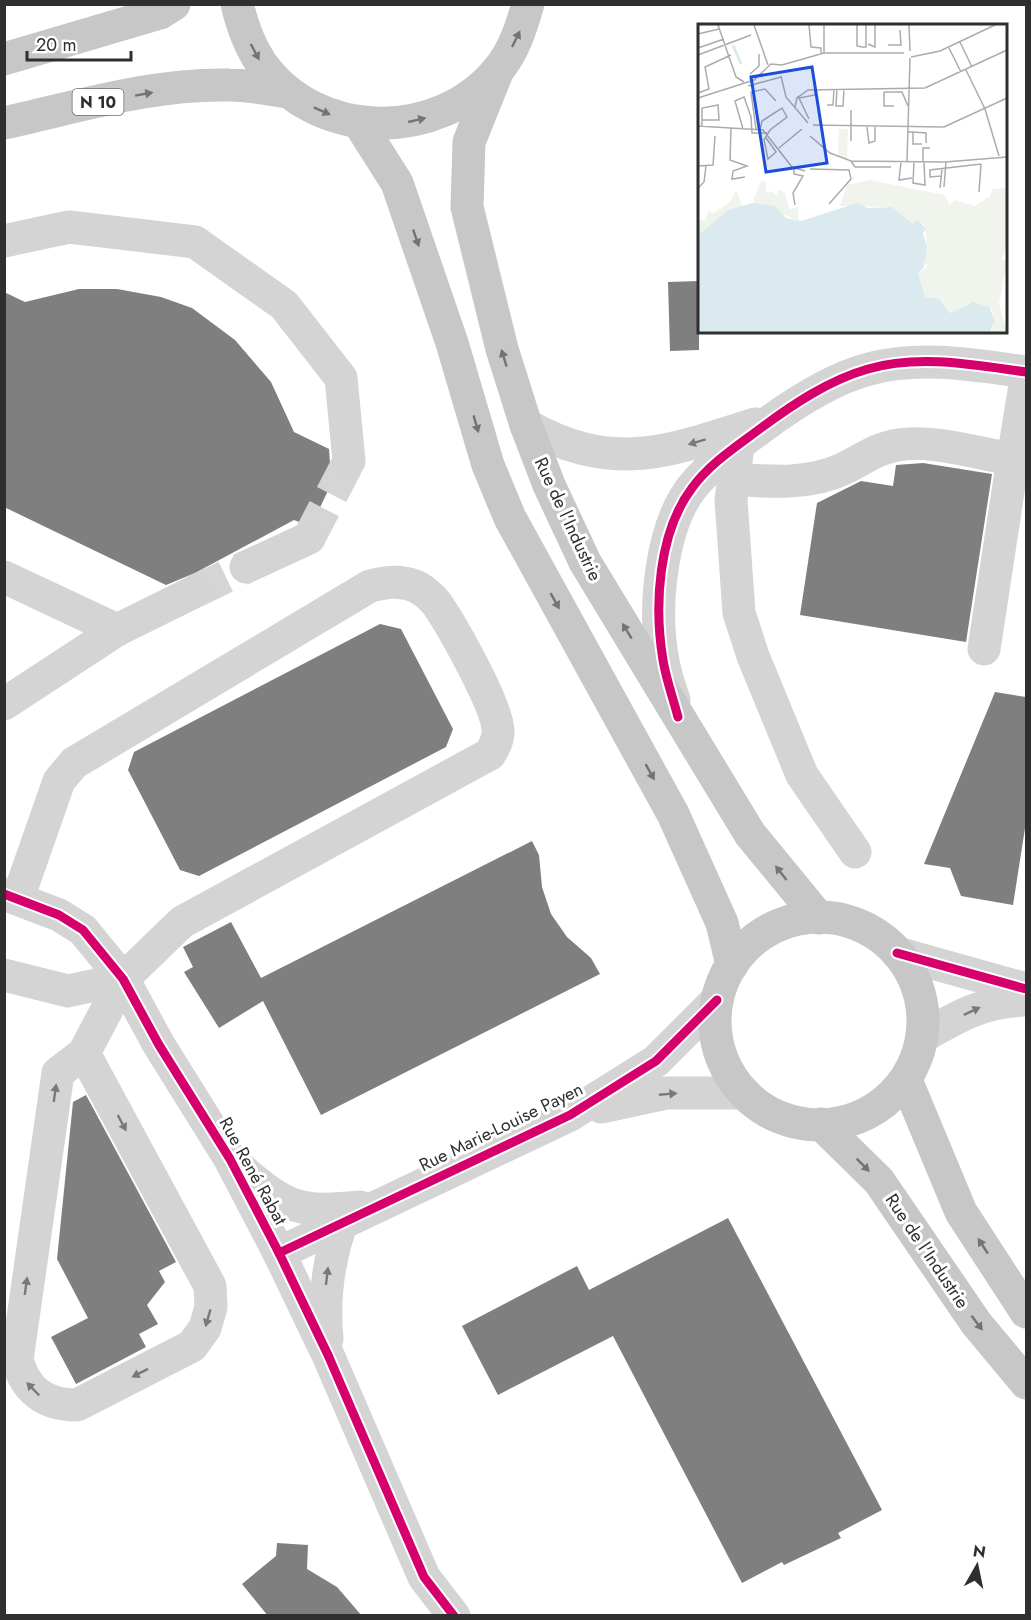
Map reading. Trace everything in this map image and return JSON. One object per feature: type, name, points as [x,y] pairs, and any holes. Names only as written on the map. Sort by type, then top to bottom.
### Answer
[{"type":"main road","points":[[4,59],[160,13],[174,4]]},
{"type":"main road","points":[[237,4],[243,30],[261,63],[288,92],[322,112],[359,123],[398,124],[427,118],[470,96],[498,70],[519,37],[528,4]]},
{"type":"main road","name":"Rue de l'Industrie","points":[[498,70],[469,142],[467,207],[502,349],[526,425],[549,485],[585,562],[750,834],[819,918]]},
{"type":"main road","name":"N 10","points":[[4,123],[108,100],[192,86],[230,85],[288,92]]},
{"type":"main road","points":[[359,123],[397,183],[452,343],[488,465],[510,518],[673,813],[722,923],[732,965]]},
{"type":"main road","points":[[819,918],[842,920],[864,928],[884,940],[897,953],[913,976],[921,998],[924,1027],[918,1055],[906,1080],[887,1101],[862,1116],[835,1124],[806,1124],[779,1117],[754,1102],[734,1082],[721,1056],[715,1029],[717,1000],[732,965],[753,941],[773,928],[795,921],[819,918]]},
{"type":"main road","points":[[906,1080],[961,1212],[1026,1312]]},
{"type":"main road","name":"Rue de l'Industrie","points":[[821,1124],[879,1181],[976,1323],[1026,1383]]},
{"type":"street","points":[[4,54],[42,49]]},
{"type":"street","points":[[4,241],[69,227],[195,242],[284,305],[341,378],[349,461]]},
{"type":"street","points":[[678,717],[663,661],[659,624],[664,556],[672,529],[692,488],[738,446],[773,419],[821,389],[878,367],[917,362],[959,363],[1026,372]]},
{"type":"street","points":[[984,649],[1026,378]]},
{"type":"street","points":[[526,425],[577,449],[622,456],[684,446],[773,419]]},
{"type":"street","points":[[734,479],[804,480],[842,470],[876,450],[899,444],[923,444],[1013,459]]},
{"type":"street","points":[[738,446],[731,500],[739,613],[753,656],[802,775],[855,852]]},
{"type":"street","points":[[246,567],[309,538]]},
{"type":"street","points":[[4,577],[117,630]]},
{"type":"street","points":[[11,896],[59,782],[74,763],[370,586],[386,582],[401,582],[417,587],[435,601],[489,700],[497,720],[496,744],[490,754],[182,922],[123,979],[84,1053],[58,1073],[17,1360],[22,1376],[31,1390],[45,1400],[61,1405],[77,1405],[192,1346],[205,1328],[211,1307],[210,1286],[84,1053]]},
{"type":"street","points":[[4,704],[117,630],[196,591]]},
{"type":"street","name":"Rue René Rabat","points":[[11,896],[59,915],[83,930],[123,979],[159,1045],[230,1160],[279,1253],[328,1355],[424,1577],[454,1616]]},
{"type":"street","points":[[897,953],[1026,989]]},
{"type":"street","points":[[4,975],[68,991],[123,979]]},
{"type":"street","name":"Rue Marie-Louise Payen","points":[[279,1253],[570,1116],[656,1061],[717,1000]]},
{"type":"street","points":[[922,1037],[978,1007],[995,1002],[1026,1000]]},
{"type":"street","name":"Rue Marie-Louise Payen","points":[[570,1116],[649,1096],[744,1092]]},
{"type":"street","points":[[230,1160],[286,1204],[307,1210],[377,1205]]},
{"type":"street","points":[[328,1355],[324,1307],[330,1258],[341,1224]]},
{"type":"building","points":[[698,281],[699,350],[670,351],[668,282]]},
{"type":"building","points":[[79,289],[117,289],[161,297],[192,308],[235,340],[271,382],[294,432],[329,449],[330,463],[336,474],[314,520],[299,522],[294,520],[195,573],[166,585],[4,507],[4,292],[25,302]]},
{"type":"building","points":[[923,463],[992,474],[966,642],[800,615],[817,503],[861,481],[893,486],[896,465]]},
{"type":"building","points":[[380,624],[401,629],[453,729],[446,747],[199,876],[180,870],[128,770],[134,752]]},
{"type":"building","points":[[995,692],[1026,697],[1026,822],[1013,905],[961,896],[950,868],[924,864]]},
{"type":"building","points":[[532,841],[539,855],[542,887],[551,914],[567,937],[591,958],[600,974],[321,1115],[263,1001],[219,1028],[184,972],[193,967],[183,947],[231,922],[261,978]]},
{"type":"building","points":[[86,1095],[176,1262],[159,1271],[165,1282],[147,1305],[158,1324],[139,1334],[146,1347],[76,1384],[51,1337],[88,1318],[57,1259],[73,1102]]},
{"type":"building","points":[[728,1218],[882,1510],[838,1533],[841,1538],[784,1565],[782,1562],[742,1583],[613,1336],[498,1395],[462,1326],[577,1266],[589,1290]]},
{"type":"building","points":[[277,1543],[308,1545],[307,1569],[337,1587],[362,1616],[268,1616],[242,1584],[276,1556]]},
{"type":"tunnel","points":[[309,538],[349,461]]},
{"type":"tunnel","points":[[196,591],[246,567]]},
{"type":"cycle path","points":[[678,717],[666,674],[660,639],[661,571],[672,526],[681,506],[699,479],[715,463],[798,402],[825,386],[868,369],[907,362],[947,362],[1026,372]]},
{"type":"cycle path","points":[[4,894],[59,915],[83,930],[123,979],[159,1045],[230,1159],[279,1253],[328,1355],[424,1577],[454,1616]]},
{"type":"cycle path","points":[[897,953],[1026,989]]},
{"type":"cycle path","points":[[279,1253],[570,1115],[656,1061],[717,1000]]}]
